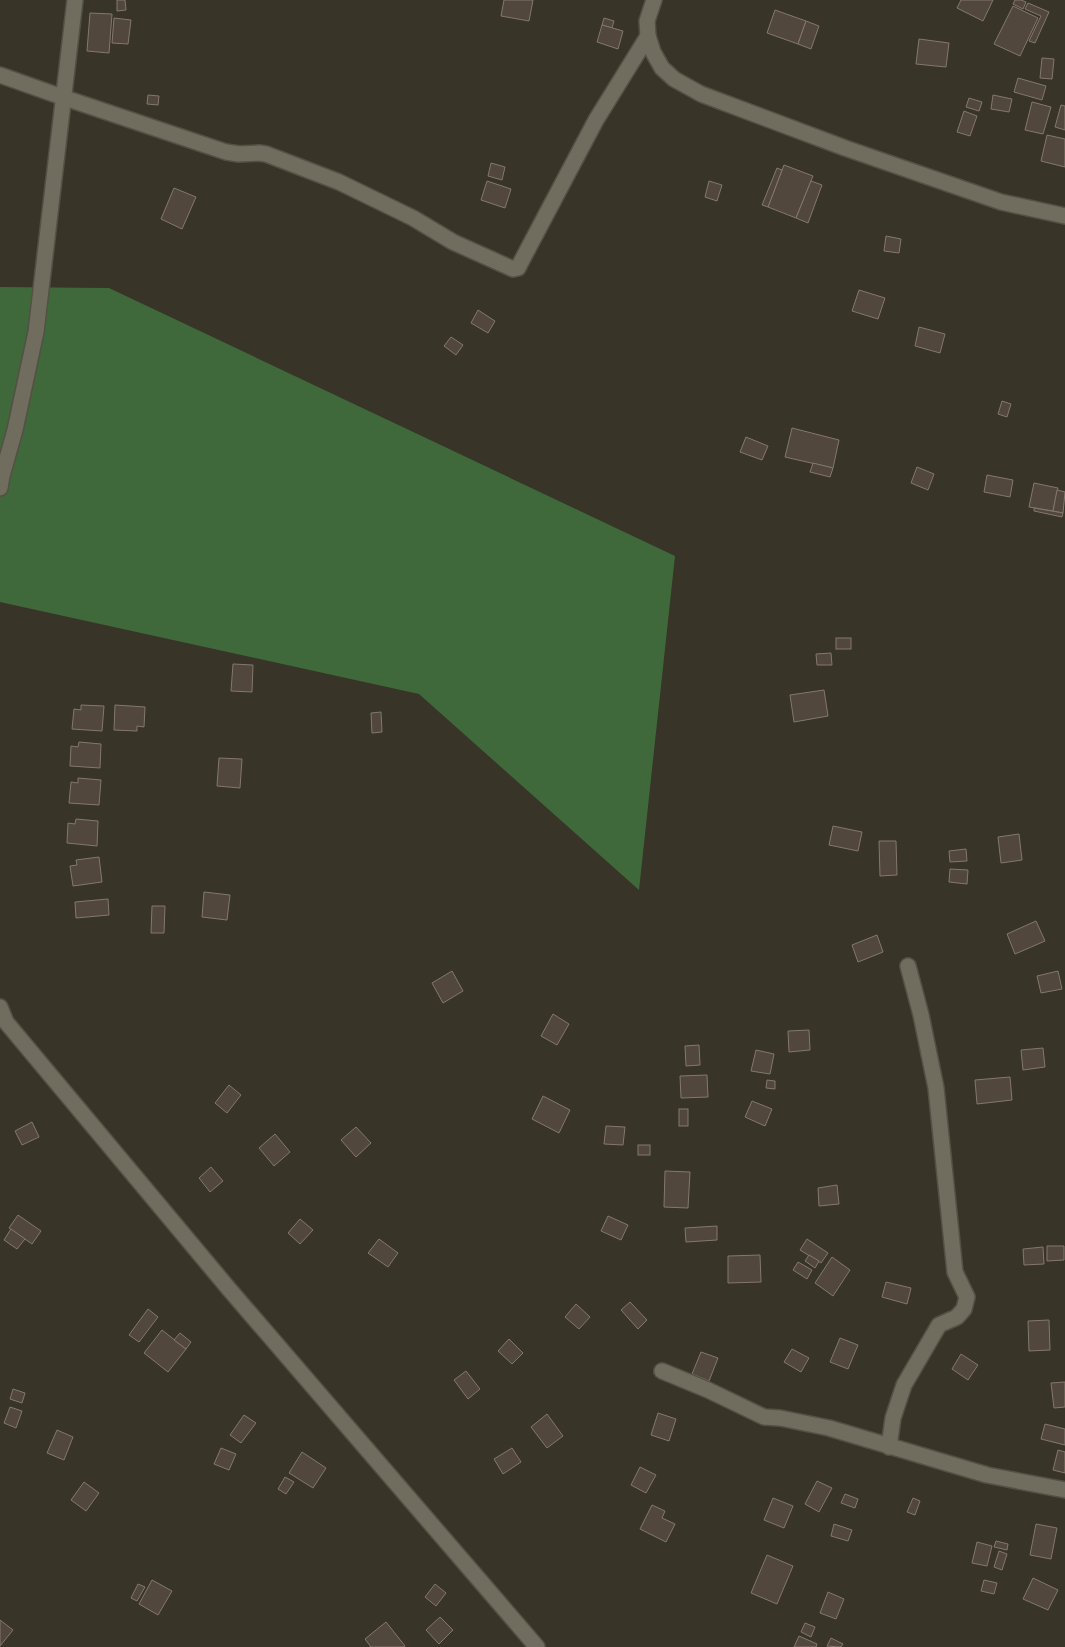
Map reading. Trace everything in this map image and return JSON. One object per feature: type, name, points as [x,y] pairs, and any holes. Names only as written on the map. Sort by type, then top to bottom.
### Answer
[{"type":"street","points":[[0,488],[16,430],[36,332],[62,97],[75,0]]},
{"type":"street","points":[[654,0],[647,22],[648,36],[653,52],[662,68],[674,79],[700,94],[845,148],[1001,202],[1065,216]]},
{"type":"street","points":[[0,75],[226,152],[239,154],[259,153],[278,158],[339,182],[413,218],[453,242],[513,268],[518,268],[596,120],[648,36]]},
{"type":"street","points":[[889,1447],[893,1418],[904,1385],[939,1325],[957,1317],[964,1309],[968,1297],[956,1272],[936,1088],[921,1015],[908,966]]},
{"type":"street","points":[[0,1007],[6,1022],[223,1282],[537,1647]]},
{"type":"street","points":[[662,1371],[708,1390],[764,1417],[780,1418],[829,1428],[987,1475],[1065,1490]]},
{"type":"green space","points":[[0,287],[109,288],[675,556],[639,890],[419,694],[0,602]]},
{"type":"building","points":[[117,0],[125,0],[126,10],[117,11]]},
{"type":"building","points":[[504,0],[533,0],[529,21],[501,16]]},
{"type":"building","points":[[961,0],[993,0],[983,21],[957,8]]},
{"type":"building","points":[[1015,0],[1026,2],[1023,9],[1013,4]]},
{"type":"building","points":[[1028,3],[1049,12],[1035,43],[1029,41],[1041,16],[1025,9]]},
{"type":"building","points":[[1013,6],[1038,18],[1020,56],[994,44]]},
{"type":"building","points":[[775,10],[806,21],[798,44],[767,33]]},
{"type":"building","points":[[90,13],[112,14],[109,53],[87,51]]},
{"type":"building","points":[[114,18],[131,20],[128,44],[112,43]]},
{"type":"building","points":[[604,18],[614,21],[612,28],[602,25]]},
{"type":"building","points":[[806,21],[819,26],[811,49],[798,44]]},
{"type":"building","points":[[602,25],[623,31],[618,49],[597,42]]},
{"type":"building","points":[[919,39],[949,43],[946,67],[916,64]]},
{"type":"building","points":[[1042,58],[1054,59],[1052,79],[1040,78]]},
{"type":"building","points":[[1018,78],[1046,86],[1042,100],[1014,92]]},
{"type":"building","points":[[148,95],[159,96],[158,105],[147,104]]},
{"type":"building","points":[[993,95],[1012,99],[1009,112],[991,109]]},
{"type":"building","points":[[969,98],[982,102],[979,111],[966,107]]},
{"type":"building","points":[[1032,102],[1051,107],[1043,134],[1025,130]]},
{"type":"building","points":[[1061,105],[1065,106],[1065,130],[1055,127]]},
{"type":"building","points":[[964,111],[977,116],[970,136],[957,132]]},
{"type":"building","points":[[1047,135],[1065,139],[1065,167],[1041,161]]},
{"type":"building","points":[[491,163],[505,167],[502,180],[488,176]]},
{"type":"building","points":[[784,165],[813,176],[796,218],[768,207]]},
{"type":"building","points":[[777,168],[782,170],[768,207],[762,205]]},
{"type":"building","points":[[487,181],[511,189],[505,208],[481,200]]},
{"type":"building","points":[[709,181],[722,185],[717,201],[705,197]]},
{"type":"building","points":[[811,181],[822,185],[808,223],[796,218]]},
{"type":"building","points":[[174,188],[196,197],[182,229],[161,219]]},
{"type":"building","points":[[886,236],[901,239],[899,253],[884,251]]},
{"type":"building","points":[[859,290],[885,298],[878,319],[852,311]]},
{"type":"building","points":[[478,310],[495,321],[488,333],[471,323]]},
{"type":"building","points":[[919,327],[945,334],[940,353],[915,346]]},
{"type":"building","points":[[451,337],[463,345],[456,355],[444,346]]},
{"type":"building","points":[[1002,401],[1011,404],[1007,417],[998,414]]},
{"type":"building","points":[[792,428],[839,440],[833,468],[785,457]]},
{"type":"building","points":[[746,437],[768,446],[762,460],[740,452]]},
{"type":"building","points":[[813,463],[833,468],[830,477],[810,472]]},
{"type":"building","points":[[917,467],[934,474],[928,490],[911,483]]},
{"type":"building","points":[[987,475],[1013,480],[1010,497],[984,492]]},
{"type":"building","points":[[1034,483],[1058,488],[1053,511],[1029,507]]},
{"type":"building","points":[[1057,490],[1065,492],[1063,513],[1053,511]]},
{"type":"building","points":[[1034,508],[1063,513],[1062,517],[1034,511]]},
{"type":"building","points":[[836,638],[851,638],[851,649],[836,649]]},
{"type":"building","points":[[831,653],[832,665],[817,665],[816,654]]},
{"type":"building","points":[[233,664],[253,665],[252,692],[231,691]]},
{"type":"building","points":[[824,690],[828,716],[794,722],[790,695]]},
{"type":"building","points":[[81,705],[104,706],[102,731],[72,729],[74,709],[81,710]]},
{"type":"building","points":[[115,705],[145,707],[144,727],[137,726],[137,731],[114,730]]},
{"type":"building","points":[[381,712],[382,732],[372,733],[371,713]]},
{"type":"building","points":[[79,742],[101,744],[100,768],[70,766],[71,746],[78,747]]},
{"type":"building","points":[[219,758],[242,759],[240,788],[217,786]]},
{"type":"building","points":[[78,778],[101,780],[99,805],[69,803],[71,782],[78,783]]},
{"type":"building","points":[[76,819],[98,821],[97,846],[67,843],[68,823],[75,824]]},
{"type":"building","points":[[833,826],[862,832],[858,851],[829,845]]},
{"type":"building","points":[[1019,834],[1022,860],[1001,863],[998,837]]},
{"type":"building","points":[[879,841],[896,841],[897,875],[880,876]]},
{"type":"building","points":[[966,849],[967,861],[950,862],[949,851]]},
{"type":"building","points":[[99,857],[102,882],[73,886],[70,866],[77,865],[76,860]]},
{"type":"building","points":[[950,869],[968,870],[967,884],[949,882]]},
{"type":"building","points":[[204,892],[230,895],[227,920],[202,917]]},
{"type":"building","points":[[108,899],[109,915],[76,918],[75,902]]},
{"type":"building","points":[[152,906],[165,906],[164,933],[151,933]]},
{"type":"building","points":[[1036,921],[1045,941],[1015,954],[1007,934]]},
{"type":"building","points":[[877,935],[883,952],[858,962],[852,945]]},
{"type":"building","points":[[452,971],[463,991],[443,1003],[432,983]]},
{"type":"building","points":[[1058,971],[1062,989],[1041,993],[1037,976]]},
{"type":"building","points":[[553,1014],[569,1024],[557,1045],[541,1036]]},
{"type":"building","points":[[809,1030],[810,1050],[789,1052],[788,1031]]},
{"type":"building","points":[[699,1045],[700,1065],[686,1066],[685,1046]]},
{"type":"building","points":[[1043,1048],[1045,1067],[1023,1070],[1021,1050]]},
{"type":"building","points":[[756,1050],[774,1054],[770,1074],[751,1071]]},
{"type":"building","points":[[707,1075],[708,1097],[681,1098],[680,1076]]},
{"type":"building","points":[[1010,1077],[1012,1100],[977,1104],[975,1080]]},
{"type":"building","points":[[767,1080],[775,1081],[775,1089],[766,1088]]},
{"type":"building","points":[[229,1085],[241,1095],[227,1113],[215,1103]]},
{"type":"building","points":[[543,1096],[570,1110],[559,1133],[532,1119]]},
{"type":"building","points":[[752,1101],[772,1109],[765,1126],[745,1117]]},
{"type":"building","points":[[679,1109],[688,1109],[688,1126],[679,1126]]},
{"type":"building","points":[[32,1122],[39,1137],[22,1145],[15,1131]]},
{"type":"building","points":[[606,1126],[625,1127],[623,1145],[604,1144]]},
{"type":"building","points":[[356,1127],[371,1143],[356,1157],[341,1140]]},
{"type":"building","points":[[275,1134],[290,1152],[274,1166],[259,1148]]},
{"type":"building","points":[[638,1145],[650,1145],[650,1155],[638,1155]]},
{"type":"building","points":[[211,1167],[223,1181],[210,1192],[199,1178]]},
{"type":"building","points":[[665,1171],[690,1172],[688,1208],[664,1207]]},
{"type":"building","points":[[837,1185],[839,1204],[819,1206],[818,1188]]},
{"type":"building","points":[[18,1215],[41,1231],[32,1244],[9,1228]]},
{"type":"building","points":[[608,1216],[628,1225],[621,1240],[601,1231]]},
{"type":"building","points":[[300,1219],[313,1230],[300,1244],[288,1233]]},
{"type":"building","points":[[717,1226],[717,1240],[686,1242],[685,1228]]},
{"type":"building","points":[[11,1229],[25,1239],[17,1249],[4,1240]]},
{"type":"building","points":[[379,1239],[398,1253],[388,1267],[368,1253]]},
{"type":"building","points":[[807,1239],[828,1253],[821,1263],[800,1250]]},
{"type":"building","points":[[1047,1246],[1064,1246],[1064,1260],[1047,1261]]},
{"type":"building","points":[[1043,1247],[1044,1264],[1024,1265],[1023,1249]]},
{"type":"building","points":[[760,1255],[761,1282],[728,1283],[728,1256]]},
{"type":"building","points":[[809,1255],[819,1261],[815,1268],[805,1261]]},
{"type":"building","points":[[832,1257],[850,1270],[833,1296],[815,1283]]},
{"type":"building","points":[[798,1262],[812,1270],[807,1279],[793,1270]]},
{"type":"building","points":[[886,1282],[911,1288],[907,1304],[882,1297]]},
{"type":"building","points":[[630,1302],[647,1320],[638,1329],[621,1310]]},
{"type":"building","points":[[576,1304],[590,1317],[579,1329],[565,1317]]},
{"type":"building","points":[[148,1309],[158,1317],[139,1342],[129,1335]]},
{"type":"building","points":[[1049,1320],[1050,1350],[1029,1351],[1028,1321]]},
{"type":"building","points":[[162,1330],[186,1349],[168,1372],[144,1353]]},
{"type":"building","points":[[180,1333],[191,1342],[186,1349],[174,1340]]},
{"type":"building","points":[[840,1338],[858,1345],[848,1369],[830,1362]]},
{"type":"building","points":[[509,1339],[523,1353],[512,1364],[498,1351]]},
{"type":"building","points":[[792,1349],[809,1358],[801,1372],[784,1362]]},
{"type":"building","points":[[701,1352],[718,1358],[709,1381],[692,1374]]},
{"type":"building","points":[[961,1354],[978,1365],[968,1380],[952,1369]]},
{"type":"building","points":[[466,1371],[480,1389],[468,1399],[454,1380]]},
{"type":"building","points":[[1065,1382],[1065,1407],[1054,1408],[1051,1383]]},
{"type":"building","points":[[13,1389],[25,1393],[22,1403],[10,1399]]},
{"type":"building","points":[[10,1407],[22,1411],[16,1428],[4,1423]]},
{"type":"building","points":[[658,1413],[676,1419],[669,1441],[651,1435]]},
{"type":"building","points":[[547,1414],[563,1436],[547,1448],[531,1427]]},
{"type":"building","points":[[244,1415],[256,1423],[241,1443],[230,1435]]},
{"type":"building","points":[[1045,1424],[1065,1429],[1065,1445],[1041,1439]]},
{"type":"building","points":[[57,1430],[73,1437],[64,1460],[47,1453]]},
{"type":"building","points":[[221,1448],[236,1454],[229,1470],[214,1464]]},
{"type":"building","points":[[512,1448],[521,1462],[503,1474],[494,1459]]},
{"type":"building","points":[[1058,1450],[1065,1452],[1065,1473],[1053,1470]]},
{"type":"building","points":[[302,1452],[326,1468],[313,1488],[289,1473]]},
{"type":"building","points":[[640,1467],[656,1475],[646,1493],[631,1485]]},
{"type":"building","points":[[285,1477],[294,1482],[286,1494],[278,1489]]},
{"type":"building","points":[[817,1481],[832,1488],[819,1512],[805,1504]]},
{"type":"building","points":[[84,1482],[99,1493],[86,1511],[71,1500]]},
{"type":"building","points":[[845,1494],[858,1499],[855,1508],[841,1503]]},
{"type":"building","points":[[773,1498],[793,1506],[784,1528],[764,1520]]},
{"type":"building","points":[[913,1498],[920,1501],[915,1515],[907,1512]]},
{"type":"building","points":[[652,1505],[665,1511],[662,1518],[675,1524],[666,1542],[640,1529]]},
{"type":"building","points":[[834,1524],[852,1530],[848,1541],[831,1536]]},
{"type":"building","points":[[1036,1524],[1057,1528],[1051,1559],[1030,1555]]},
{"type":"building","points":[[996,1541],[1008,1544],[1007,1550],[994,1547]]},
{"type":"building","points":[[977,1542],[992,1546],[987,1566],[972,1563]]},
{"type":"building","points":[[999,1551],[1007,1554],[1002,1570],[994,1567]]},
{"type":"building","points":[[767,1555],[793,1566],[777,1604],[751,1593]]},
{"type":"building","points":[[1033,1578],[1058,1590],[1048,1610],[1023,1599]]},
{"type":"building","points":[[152,1580],[172,1591],[158,1615],[139,1604]]},
{"type":"building","points":[[984,1580],[997,1583],[994,1594],[981,1591]]},
{"type":"building","points":[[138,1584],[145,1587],[137,1601],[131,1598]]},
{"type":"building","points":[[435,1584],[446,1593],[436,1606],[425,1597]]},
{"type":"building","points":[[828,1592],[844,1599],[836,1619],[820,1613]]},
{"type":"building","points":[[440,1617],[453,1630],[439,1644],[426,1630]]},
{"type":"building","points":[[0,1620],[13,1630],[0,1646]]},
{"type":"building","points":[[386,1622],[405,1646],[371,1647],[365,1639]]},
{"type":"building","points":[[805,1623],[815,1627],[811,1637],[801,1632]]},
{"type":"building","points":[[799,1636],[817,1644],[816,1647],[794,1647]]},
{"type":"building","points":[[831,1638],[843,1644],[841,1647],[827,1646]]}]
